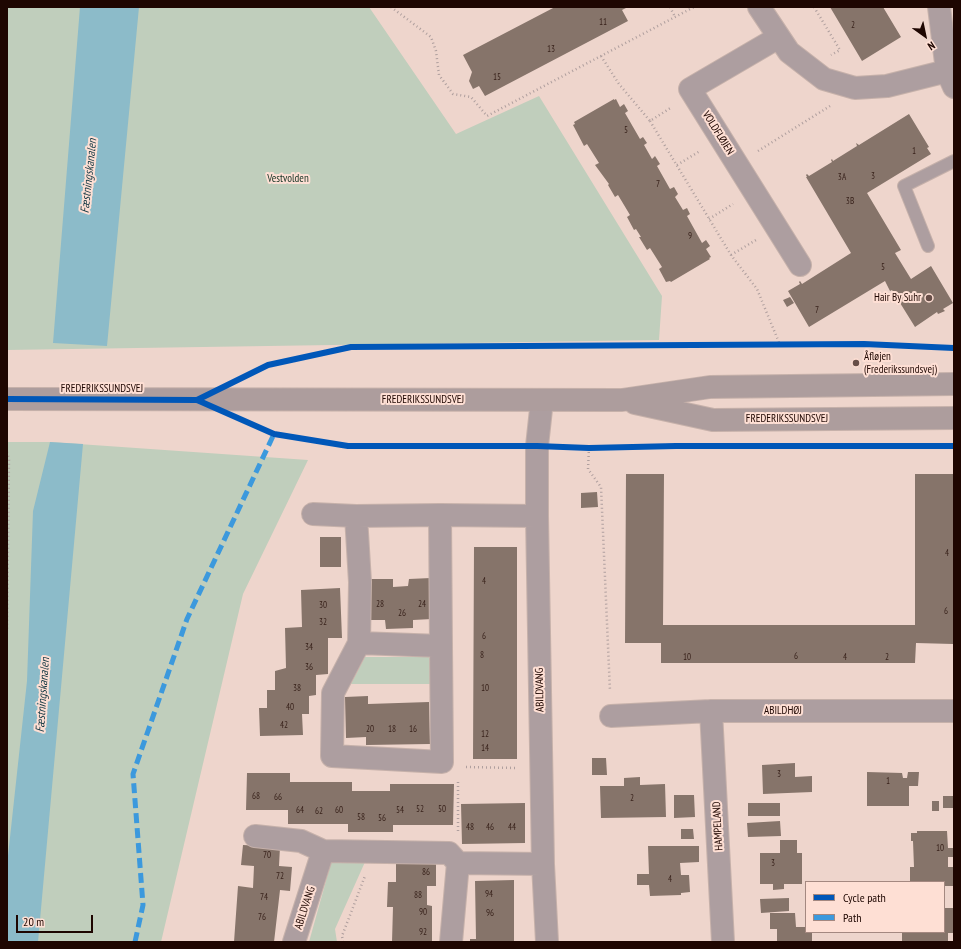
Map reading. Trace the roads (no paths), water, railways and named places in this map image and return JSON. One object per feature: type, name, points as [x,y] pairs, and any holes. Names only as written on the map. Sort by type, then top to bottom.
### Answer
[{"type":"main road","name":"FREDERIKSSUNDSVEJ","points":[[7,399],[622,400],[710,387],[954,384]]},
{"type":"main road","name":"FREDERIKSSUNDSVEJ","points":[[622,400],[713,420],[954,418]]},
{"type":"street","points":[[759,7],[790,52],[824,79],[855,88],[951,79],[939,7]]},
{"type":"street","name":"VOLDFLØJEN","points":[[779,37],[690,89],[800,265]]},
{"type":"street","name":"ABILDVANG","points":[[542,400],[537,446],[537,516],[543,864],[547,942]]},
{"type":"street","points":[[313,514],[356,516],[537,516]]},
{"type":"street","points":[[356,516],[360,582],[358,643],[334,693],[332,756],[442,762],[440,515]]},
{"type":"street","points":[[358,643],[441,646]]},
{"type":"street","name":"ABILDHØJ","points":[[612,716],[711,710],[954,711]]},
{"type":"street","name":"HAMPELAND","points":[[711,710],[724,942]]},
{"type":"street","points":[[255,836],[301,841],[324,851],[449,853],[458,863],[543,864]]},
{"type":"street","name":"ABILDVANG","points":[[294,942],[324,851]]},
{"type":"street","points":[[450,942],[458,863]]},
{"type":"lane","points":[[928,246],[904,186],[954,161]]},
{"type":"water","name":"Fæstningskanalen","points":[[80,7],[139,7],[107,346],[53,343]]},
{"type":"water","name":"Fæstningskanalen","points":[[50,442],[83,444],[38,942],[7,942],[7,865],[27,681],[33,511]]},
{"type":"place","name":"Hair By Suhr","points":[[929,298]]},
{"type":"place","name":"Åfløjen (Frederikssundsvej)","points":[[856,363]]},
{"type":"park label","name":"Vestvolden","points":[[288,179]]}]
